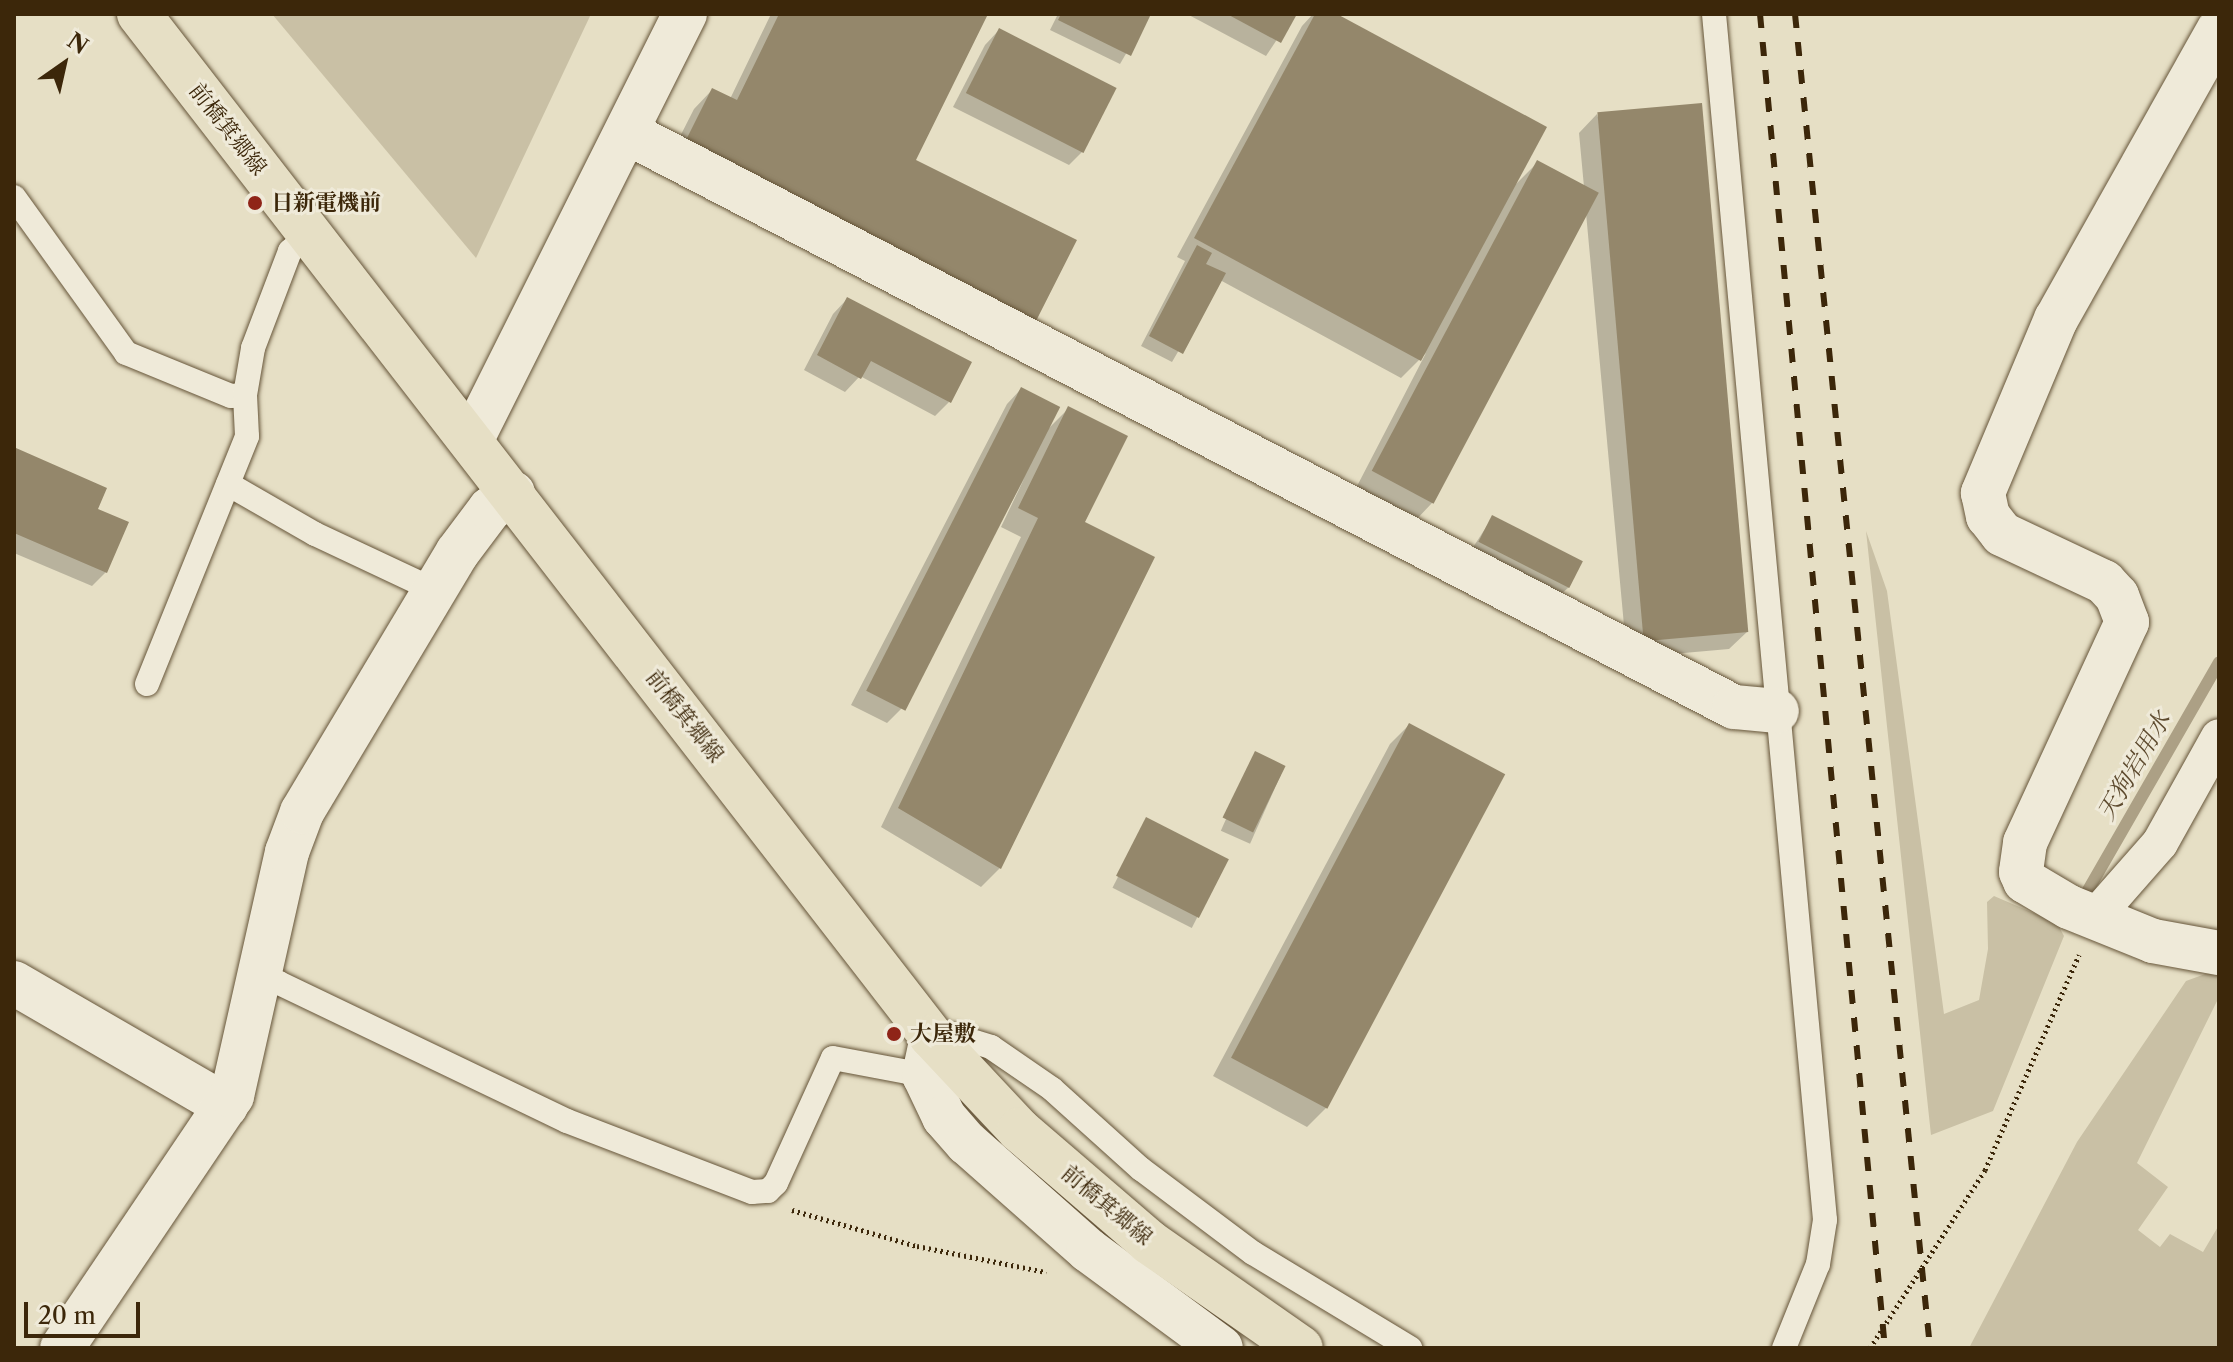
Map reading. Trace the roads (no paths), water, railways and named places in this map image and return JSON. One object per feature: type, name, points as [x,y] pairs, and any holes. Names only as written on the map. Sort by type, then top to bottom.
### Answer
[{"type":"main road","name":"前橋箕郷線","points":[[139,14],[513,493],[928,1056],[1149,1242],[1301,1348]]},
{"type":"street","points":[[471,441],[685,14]]},
{"type":"street","points":[[2219,29],[2056,319],[1983,493],[1988,516],[2002,534],[2104,582],[2124,612],[2122,641],[2025,843],[2021,872],[2036,891],[2153,941],[2219,953]]},
{"type":"street","points":[[628,133],[1734,707],[1777,711]]},
{"type":"street","points":[[62,1348],[226,1106],[260,980],[297,822],[434,590],[490,509],[513,493]]},
{"type":"street","points":[[2095,917],[2160,843],[2219,737]]},
{"type":"street","points":[[14,983],[226,1106]]},
{"type":"street","points":[[928,1056],[944,1117],[967,1143],[1197,1342]]},
{"type":"lane","points":[[1714,14],[1825,1220],[1818,1264],[1784,1348]]},
{"type":"lane","points":[[14,197],[126,353],[231,396],[245,395]]},
{"type":"lane","points":[[147,684],[250,424],[245,395],[253,348],[290,251],[310,234]]},
{"type":"lane","points":[[228,484],[315,534],[434,590]]},
{"type":"lane","points":[[260,980],[279,983],[567,1121],[752,1192],[768,1191],[833,1058],[928,1056],[971,1039],[999,1052],[1052,1089],[1141,1169],[1219,1229],[1328,1302],[1410,1348]]},
{"type":"waterway","name":"天狗岩用水","points":[[2087,892],[2219,662]]},
{"type":"railway","points":[[1760,14],[1885,1348]]},
{"type":"railway","points":[[1795,14],[1930,1348]]},
{"type":"place","name":"日新電機前","points":[[255,203]]},
{"type":"place","name":"大屋敷","points":[[894,1034]]}]
